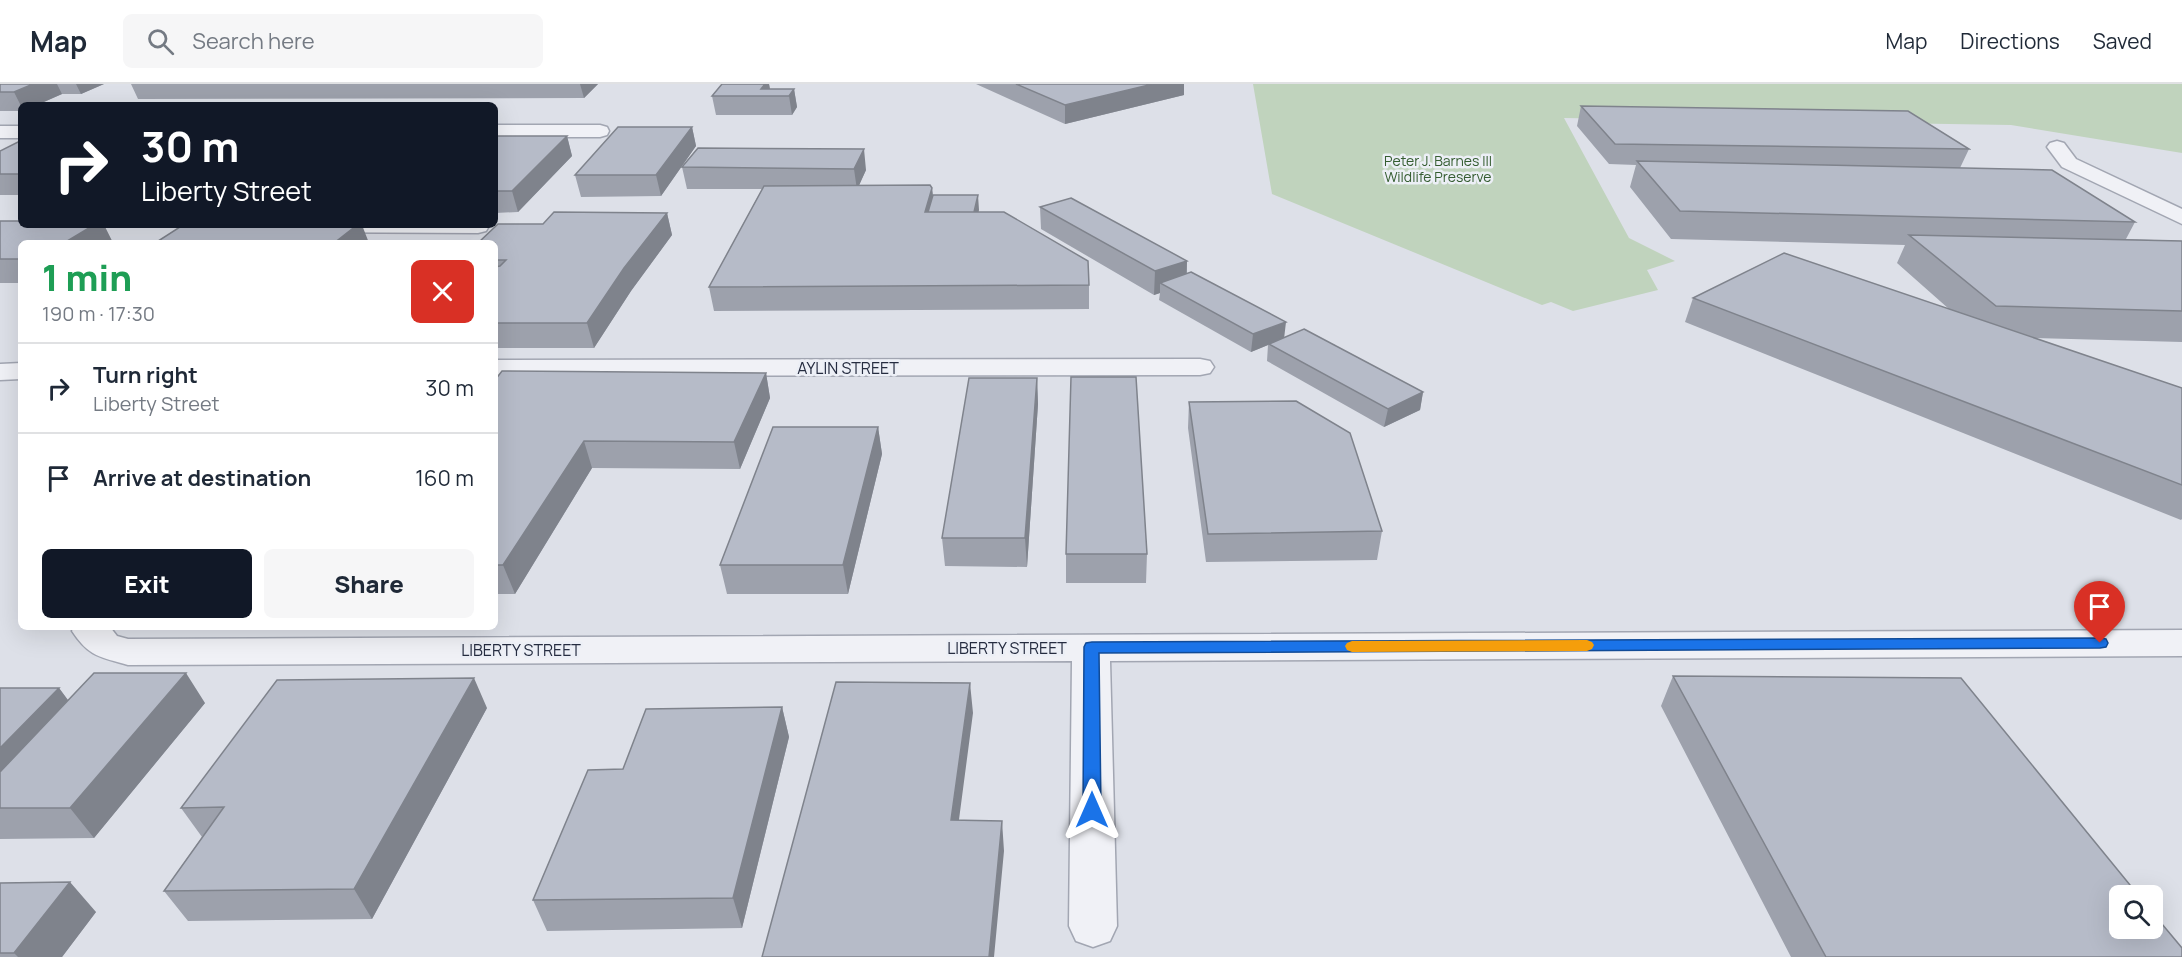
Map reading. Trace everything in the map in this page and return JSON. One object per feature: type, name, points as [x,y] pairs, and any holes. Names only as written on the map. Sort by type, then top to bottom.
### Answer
[{"type":"street","points":[[498,131],[600,131]]},
{"type":"street","points":[[0,132],[18,132]]},
{"type":"street","points":[[2057,147],[2069,163],[2182,217]]},
{"type":"street","points":[[463,240],[475,228]]},
{"type":"street","name":"AYLIN STREET","points":[[498,368],[1200,367]]},
{"type":"street","points":[[0,372],[18,371]]},
{"type":"street","name":"LIBERTY STREET","points":[[92,630],[104,645],[128,652],[2182,643]]},
{"type":"street","points":[[1092,647],[1093,926]]},
{"type":"green space","name":"Peter J. Barnes III Wildlife Preserve","points":[[1253,84],[2182,84],[2182,153],[2011,125],[1564,118],[1629,238],[1675,261],[1647,270],[1658,290],[1573,311],[1551,302],[1542,305],[1272,194]]},
{"type":"building","points":[[0,84],[33,84],[14,92],[0,92]]},
{"type":"building","points":[[722,84],[765,84],[761,89],[794,89],[789,96],[712,96]]},
{"type":"building","points":[[1016,84],[1153,84],[1065,105]]},
{"type":"building","points":[[1581,106],[1908,111],[1969,149],[1615,144]]},
{"type":"building","points":[[618,127],[692,127],[656,175],[575,175]]},
{"type":"building","points":[[498,136],[567,136],[512,191],[498,191]]},
{"type":"building","points":[[18,142],[18,174],[0,174],[0,151]]},
{"type":"building","points":[[698,148],[864,149],[854,169],[682,167]]},
{"type":"building","points":[[1637,161],[2052,170],[2135,222],[1680,211]]},
{"type":"building","points":[[930,185],[932,188],[925,212],[1004,212],[1088,261],[1089,285],[709,287],[764,186]]},
{"type":"building","points":[[933,195],[978,195],[974,212],[928,212]]},
{"type":"building","points":[[1071,198],[1187,261],[1155,271],[1040,207]]},
{"type":"building","points":[[554,212],[667,213],[624,268],[587,323],[498,323],[498,266],[506,260],[498,260],[498,240],[481,240],[494,228],[498,228],[498,224],[543,224]]},
{"type":"building","points":[[0,221],[18,221],[18,228],[89,228],[69,240],[18,240],[18,259],[0,259]]},
{"type":"building","points":[[178,228],[353,228],[338,240],[160,240]]},
{"type":"building","points":[[1909,235],[2182,241],[2182,311],[1996,306]]},
{"type":"building","points":[[1784,253],[2182,388],[2182,485],[1693,298]]},
{"type":"building","points":[[1191,272],[1286,322],[1253,334],[1160,283]]},
{"type":"building","points":[[1304,329],[1423,392],[1388,409],[1269,344]]},
{"type":"building","points":[[502,371],[766,373],[734,442],[584,441],[503,565],[498,565],[498,376]]},
{"type":"building","points":[[1071,377],[1136,377],[1147,554],[1066,554]]},
{"type":"building","points":[[969,378],[1037,378],[1025,538],[942,538]]},
{"type":"building","points":[[1296,401],[1350,433],[1382,531],[1208,534],[1189,402]]},
{"type":"building","points":[[773,427],[878,427],[843,565],[720,565]]},
{"type":"building","points":[[94,673],[186,673],[70,808],[0,808],[0,772]]},
{"type":"building","points":[[1673,676],[1961,678],[2130,885],[2109,885],[2109,939],[2163,939],[2163,925],[2182,948],[2182,957],[1826,957]]},
{"type":"building","points":[[474,678],[354,889],[164,891],[224,807],[181,808],[277,680]]},
{"type":"building","points":[[836,682],[970,683],[951,820],[1002,821],[989,957],[762,957]]},
{"type":"building","points":[[0,688],[59,688],[0,748]]},
{"type":"building","points":[[782,707],[733,898],[533,900],[588,770],[623,769],[646,709]]},
{"type":"building","points":[[70,882],[14,953],[0,953],[0,883]]},
{"type":"slow traffic","points":[[1352,646],[1587,645]]},
{"type":"route","points":[[1092,810],[1092,647],[2100,643]]}]
